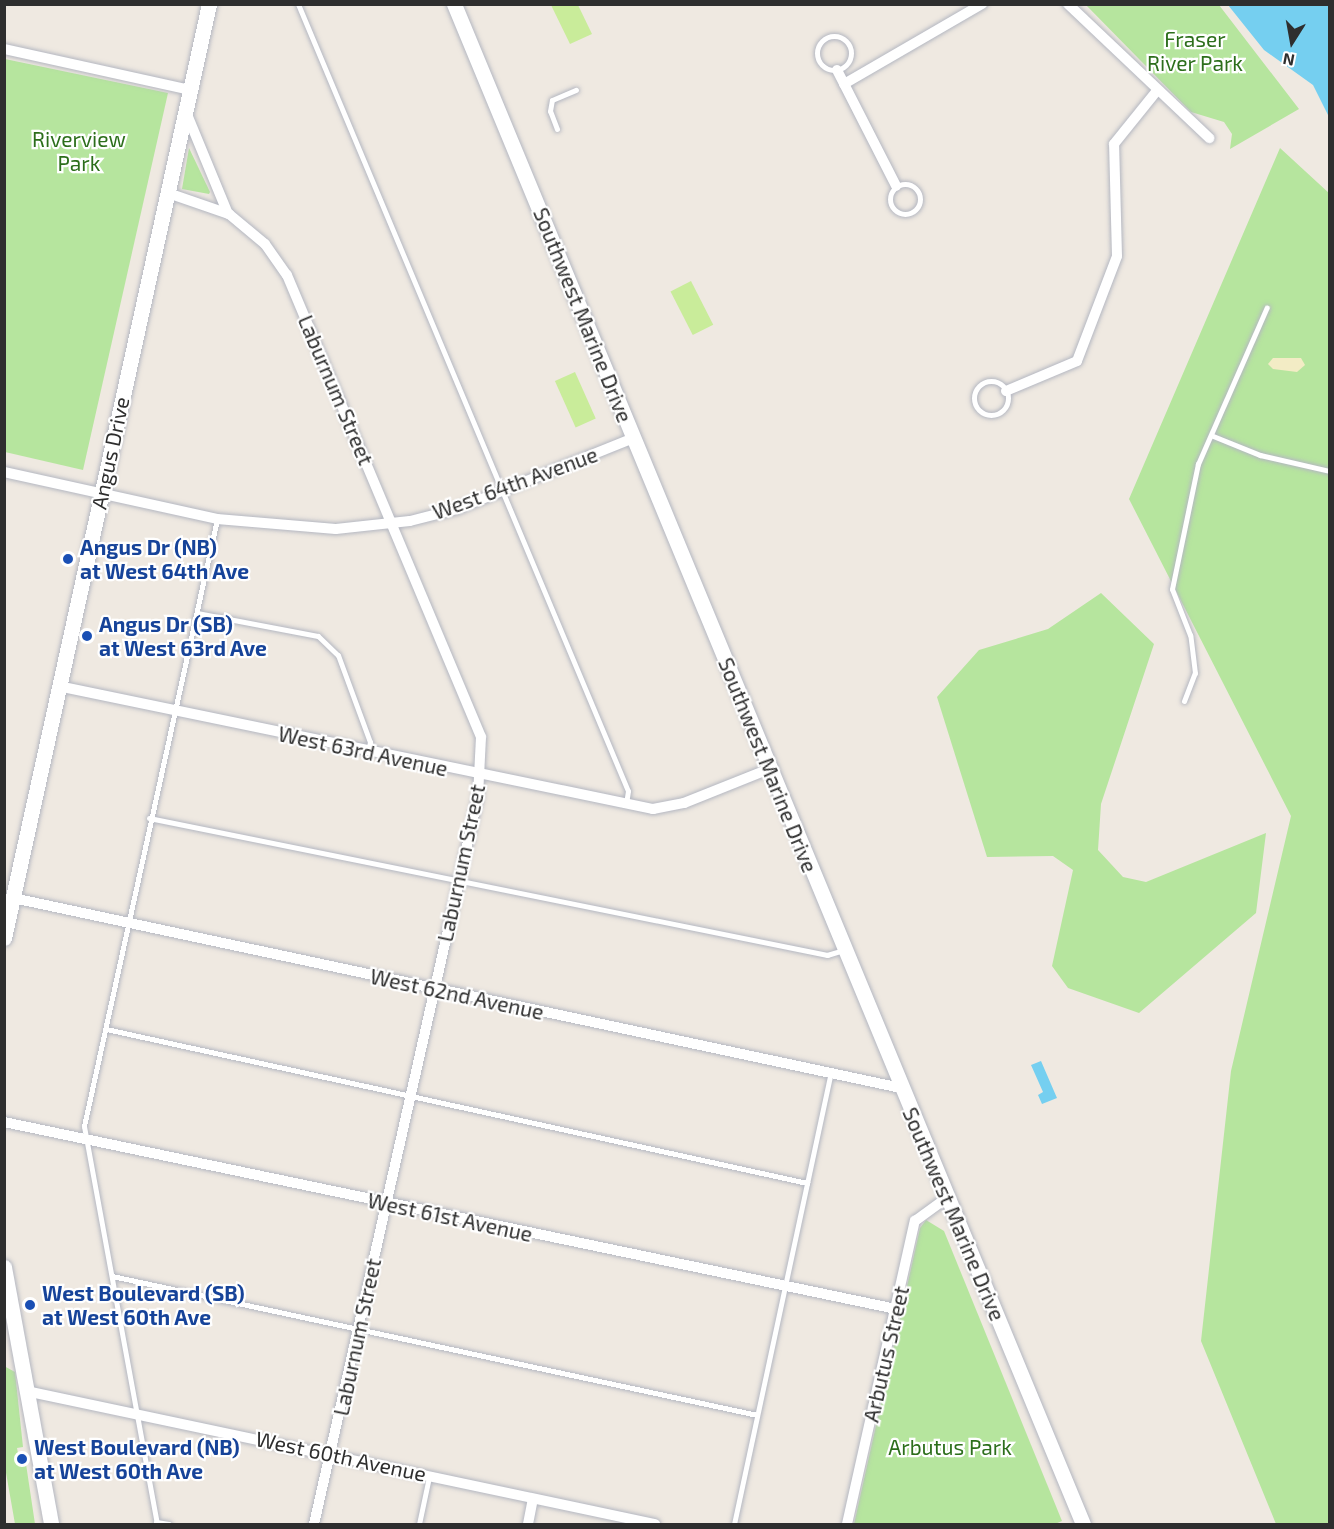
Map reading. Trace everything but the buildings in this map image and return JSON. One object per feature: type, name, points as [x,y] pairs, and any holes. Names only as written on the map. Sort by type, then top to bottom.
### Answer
[{"type":"main road","name":"Angus Drive","points":[[4,938],[209,4]]},
{"type":"main road","name":"Southwest Marine Drive","points":[[454,4],[1083,1524]]},
{"type":"main road","points":[[4,1267],[51,1524]]},
{"type":"street","points":[[844,84],[982,4]]},
{"type":"street","points":[[1068,4],[1156,92],[1209,138]]},
{"type":"street","points":[[4,49],[191,90]]},
{"type":"street","points":[[837,70],[896,186]]},
{"type":"street","points":[[1006,391],[1077,361],[1117,256],[1114,144],[1156,92]]},
{"type":"street","name":"Laburnum Street","points":[[186,111],[229,214]]},
{"type":"street","name":"Laburnum Street","points":[[168,193],[204,201],[229,214],[266,244],[287,275],[394,524],[481,737],[480,776],[360,1328],[314,1524]]},
{"type":"street","name":"West 64th Avenue","points":[[4,472],[217,519],[304,528],[394,524],[499,494],[634,438]]},
{"type":"street","name":"West 63rd Avenue","points":[[58,686],[625,806],[652,809],[684,803],[769,769]]},
{"type":"street","name":"West 62nd Avenue","points":[[13,898],[901,1088]]},
{"type":"street","name":"West 61st Avenue","points":[[4,1122],[896,1310]]},
{"type":"street","name":"Arbutus Street","points":[[847,1524],[915,1221],[947,1198]]},
{"type":"street","name":"West 60th Avenue","points":[[27,1391],[655,1524]]},
{"type":"street","points":[[528,1524],[533,1499]]},
{"type":"lane","points":[[298,4],[499,494],[628,791],[625,806]]},
{"type":"lane","points":[[828,37],[839,37],[850,49],[847,64],[837,70],[819,60],[818,49],[828,37]]},
{"type":"lane","points":[[557,129],[550,111],[552,100],[576,90]]},
{"type":"lane","points":[[906,183],[918,191],[920,201],[912,213],[893,209],[889,199],[896,186],[906,183]]},
{"type":"lane","points":[[1184,701],[1195,674],[1190,635],[1172,589],[1198,464],[1213,436],[1267,307]]},
{"type":"lane","points":[[982,383],[999,383],[1006,391],[1007,403],[996,415],[976,407],[975,391],[982,383]]},
{"type":"lane","points":[[1213,436],[1260,455],[1329,471]]},
{"type":"lane","points":[[170,1524],[156,1523],[84,1126],[149,818],[176,712],[217,519]]},
{"type":"lane","points":[[197,613],[318,636],[339,655],[370,742],[368,753]]},
{"type":"lane","points":[[149,818],[458,879],[827,956],[844,949]]},
{"type":"lane","points":[[106,1029],[807,1183]]},
{"type":"lane","points":[[734,1524],[831,1073]]},
{"type":"lane","points":[[112,1276],[758,1415]]},
{"type":"lane","points":[[419,1524],[429,1475]]},
{"type":"green space","points":[[551,5],[578,5],[592,34],[570,44]]},
{"type":"green space","name":"Fraser River Park","points":[[1086,5],[1219,5],[1299,109],[1230,149],[1232,134],[1224,122],[1191,112]]},
{"type":"green space","name":"Riverview Park","points":[[5,59],[168,93],[83,470],[5,452]]},
{"type":"green space","points":[[189,148],[210,192],[209,194],[182,189]]},
{"type":"green space","points":[[1280,148],[1330,194],[1329,1524],[1276,1524],[1201,1341],[1231,1071],[1291,816],[1129,499]]},
{"type":"green space","points":[[691,281],[713,325],[693,335],[671,291]]},
{"type":"green space","points":[[575,372],[596,419],[576,428],[555,381]]},
{"type":"green space","points":[[1101,593],[1154,644],[1101,804],[1098,850],[1123,877],[1146,882],[1266,833],[1256,913],[1139,1013],[1068,988],[1052,966],[1073,870],[1053,856],[987,857],[937,697],[979,650],[1048,629]]},
{"type":"green space","name":"Arbutus Park","points":[[926,1220],[944,1231],[1062,1521],[1055,1524],[854,1524],[920,1228]]},
{"type":"green space","points":[[4,1366],[15,1372],[23,1447],[17,1448],[20,1464],[26,1464],[35,1524],[15,1524],[5,1467]]},
{"type":"sand","points":[[1273,358],[1301,358],[1305,365],[1297,372],[1273,369],[1268,364]]},
{"type":"water","points":[[1228,5],[1329,5],[1329,117],[1313,85],[1264,50]]},
{"type":"water","points":[[1041,1061],[1057,1098],[1042,1104],[1038,1095],[1043,1092],[1031,1065]]},
{"type":"place","name":"Angus Dr (NB) at West 64th Ave","points":[[68,559]]},
{"type":"place","name":"Angus Dr (SB) at West 63rd Ave","points":[[87,636]]},
{"type":"place","name":"West Boulevard (SB) at West 60th Ave","points":[[30,1305]]},
{"type":"place","name":"West Boulevard (NB) at West 60th Ave","points":[[22,1459]]}]
